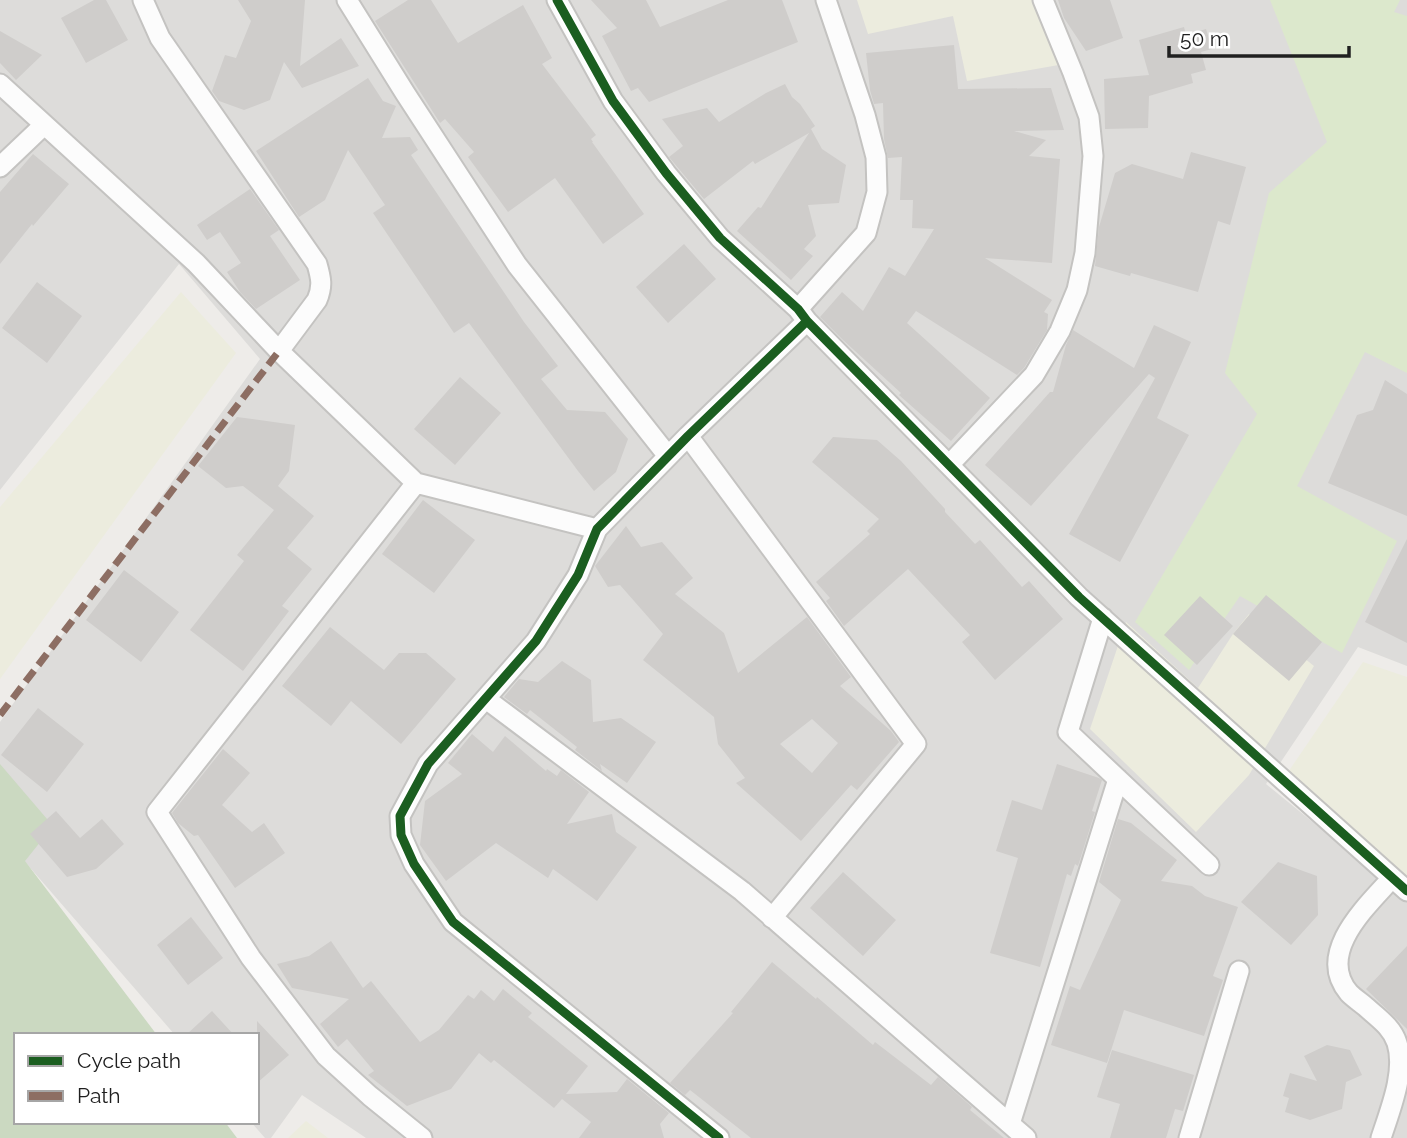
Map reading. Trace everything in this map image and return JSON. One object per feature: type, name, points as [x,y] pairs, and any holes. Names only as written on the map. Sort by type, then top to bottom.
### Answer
[{"type":"street","points":[[143,0],[160,38],[317,264],[322,279],[321,291],[279,352]]},
{"type":"street","points":[[347,0],[517,265],[668,456]]},
{"type":"street","points":[[558,0],[612,100],[666,173],[720,238],[803,315],[1079,597],[1407,891]]},
{"type":"street","points":[[719,1138],[453,922],[414,864],[401,835],[400,816],[428,764],[536,641],[578,575],[597,529],[803,315],[866,233],[877,192],[876,157],[865,115],[826,0]]},
{"type":"street","points":[[949,465],[1034,374],[1060,331],[1080,278],[1085,253],[1093,156],[1088,117],[1043,0]]},
{"type":"street","points":[[0,84],[196,263],[279,352],[416,483],[597,529]]},
{"type":"street","points":[[0,167],[44,125]]},
{"type":"street","points":[[688,436],[916,744],[772,918]]},
{"type":"street","points":[[416,483],[157,812],[251,958],[326,1056],[422,1138]]},
{"type":"street","points":[[1103,618],[1068,732],[1209,865]]},
{"type":"street","points":[[486,699],[742,891],[1026,1138]]},
{"type":"street","points":[[1010,1125],[1118,779]]},
{"type":"street","points":[[1381,1138],[1395,1094],[1400,1061],[1397,1043],[1391,1029],[1348,991],[1338,972],[1338,957],[1353,923],[1392,878]]},
{"type":"street","points":[[1189,1138],[1239,971]]},
{"type":"shaded area","points":[[0,0],[1407,0],[1407,666],[1358,647],[1266,784],[1407,899],[1407,1138],[366,1138],[302,1095],[271,1138],[265,1138],[253,1124],[259,1124],[259,1033],[173,1033],[7,841],[0,820],[0,722],[260,359],[179,264],[0,490]]},
{"type":"shaded area","points":[[857,0],[1048,0],[1070,63],[967,81],[953,16],[868,34]]},
{"type":"shaded area","points":[[181,292],[236,353],[0,679],[0,507]]},
{"type":"shaded area","points":[[1249,614],[1314,666],[1249,775],[1196,832],[1090,729],[1126,622],[1198,688]]},
{"type":"shaded area","points":[[1363,662],[1407,677],[1407,883],[1282,781]]},
{"type":"shaded area","points":[[306,1121],[328,1138],[288,1138]]},
{"type":"green space","points":[[1270,0],[1400,0],[1394,12],[1407,16],[1407,373],[1365,352],[1297,486],[1397,541],[1342,653],[1240,596],[1189,670],[1135,622],[1257,414],[1225,373],[1269,193],[1327,142]]},
{"type":"green space","points":[[0,764],[53,826],[25,861],[155,1033],[14,1033],[14,1124],[226,1124],[237,1138],[0,1138]]},
{"type":"building","points":[[94,0],[106,0],[128,40],[86,63],[61,18]]},
{"type":"building","points":[[238,0],[305,0],[300,66],[341,38],[359,66],[302,88],[284,62],[270,100],[244,110],[219,101],[212,91],[225,55],[236,58],[251,21]]},
{"type":"building","points":[[408,0],[431,0],[458,43],[523,5],[552,58],[542,64],[596,135],[591,139],[592,142],[644,214],[603,244],[555,178],[508,212],[468,157],[474,152],[445,119],[440,123],[375,21]]},
{"type":"building","points":[[591,0],[646,0],[660,27],[728,0],[782,0],[798,42],[649,102],[638,88],[631,91],[602,36],[617,28]]},
{"type":"building","points":[[1058,0],[1110,0],[1123,38],[1086,51],[1064,18]]},
{"type":"building","points":[[1184,27],[1186,35],[1206,29],[1212,49],[1201,52],[1206,70],[1191,74],[1193,83],[1149,96],[1148,128],[1105,129],[1104,79],[1149,75],[1139,40]]},
{"type":"building","points":[[0,31],[42,55],[16,80],[0,63]]},
{"type":"building","points":[[954,45],[958,89],[1051,88],[1064,130],[1014,131],[1046,140],[1029,156],[1060,159],[1052,263],[985,258],[1052,300],[1044,312],[1048,314],[1047,330],[1024,368],[1017,375],[916,311],[907,323],[990,398],[951,441],[899,395],[901,393],[820,317],[842,292],[863,311],[889,267],[905,276],[934,229],[912,228],[913,200],[900,200],[902,157],[888,158],[884,139],[883,103],[874,104],[866,53]]},
{"type":"building","points":[[368,78],[383,101],[396,106],[382,138],[410,137],[418,150],[411,155],[524,322],[558,366],[541,379],[567,410],[605,412],[628,439],[616,472],[594,491],[469,323],[454,333],[373,213],[385,205],[348,150],[325,200],[299,217],[256,151]]},
{"type":"building","points":[[785,84],[815,126],[811,129],[822,149],[846,165],[839,203],[808,205],[816,236],[804,249],[813,256],[791,280],[737,231],[758,207],[761,208],[809,133],[755,164],[753,161],[704,199],[669,157],[683,146],[662,119],[707,108],[719,122]]},
{"type":"building","points":[[1191,152],[1246,167],[1230,225],[1218,221],[1198,292],[1095,266],[1099,227],[1115,173],[1132,164],[1183,179]]},
{"type":"building","points":[[33,154],[69,184],[0,264],[0,192]]},
{"type":"building","points":[[250,189],[279,230],[270,236],[300,280],[256,309],[240,292],[227,272],[241,263],[220,232],[207,240],[197,225]]},
{"type":"building","points":[[684,244],[716,279],[668,323],[636,287]]},
{"type":"building","points":[[37,282],[82,316],[47,363],[2,328]]},
{"type":"building","points":[[1154,325],[1191,342],[1157,418],[1189,435],[1120,562],[1069,534],[1155,378],[1149,374],[1031,506],[985,465],[1050,392],[1053,392],[1073,330],[1134,368]]},
{"type":"building","points":[[460,377],[501,413],[455,465],[414,429]]},
{"type":"building","points":[[1385,380],[1407,394],[1407,516],[1328,483],[1357,415],[1373,410]]},
{"type":"building","points":[[237,417],[295,425],[289,471],[278,486],[314,516],[287,548],[312,569],[282,606],[289,611],[243,671],[190,630],[244,561],[237,555],[274,510],[243,486],[226,488],[198,466]]},
{"type":"building","points":[[833,437],[877,440],[901,461],[975,544],[980,540],[1022,587],[1029,581],[1063,619],[995,680],[962,642],[970,635],[908,569],[844,626],[826,601],[830,598],[816,582],[870,534],[867,531],[879,519],[812,462]]},
{"type":"building","points":[[423,500],[475,540],[434,593],[382,554]]},
{"type":"building","points":[[626,526],[641,547],[662,542],[693,578],[675,594],[724,633],[738,673],[807,617],[851,677],[840,686],[891,731],[899,742],[857,790],[851,785],[801,841],[736,783],[745,778],[718,744],[714,717],[643,660],[663,634],[620,585],[608,587],[595,566]],"holes":[[[812,719],[838,743],[812,773],[780,744]]]},
{"type":"building","points":[[1407,539],[1407,643],[1365,622]]},
{"type":"building","points":[[124,570],[179,612],[141,662],[86,620]]},
{"type":"building","points":[[1266,595],[1322,642],[1289,681],[1233,634]]},
{"type":"building","points":[[1200,596],[1233,626],[1197,665],[1164,635]]},
{"type":"building","points":[[330,627],[384,670],[399,653],[426,653],[456,679],[401,744],[351,701],[331,726],[282,686]]},
{"type":"building","points":[[562,661],[591,680],[593,722],[621,718],[656,742],[627,783],[600,764],[602,771],[575,750],[577,747],[530,710],[527,714],[504,697],[519,679],[538,682]]},
{"type":"building","points":[[38,708],[84,744],[47,792],[1,755]]},
{"type":"building","points":[[472,734],[493,752],[505,736],[546,771],[547,769],[557,776],[561,770],[589,792],[567,824],[612,814],[616,832],[637,847],[597,901],[553,869],[548,878],[496,843],[446,881],[420,845],[425,801],[462,774],[448,763]]},
{"type":"building","points":[[223,749],[250,773],[222,805],[252,832],[264,823],[285,853],[235,888],[198,835],[194,836],[178,823],[172,813]]},
{"type":"building","points":[[1057,764],[1102,780],[1078,866],[1075,864],[1071,876],[1067,874],[1040,967],[990,953],[1018,858],[996,851],[1012,800],[1042,810]]},
{"type":"building","points":[[56,811],[80,838],[102,819],[124,844],[96,869],[67,877],[30,834]]},
{"type":"building","points":[[1118,819],[1131,823],[1177,860],[1161,881],[1192,886],[1205,896],[1238,907],[1213,976],[1223,980],[1204,1036],[1124,1010],[1107,1063],[1051,1045],[1070,986],[1080,990],[1121,900],[1099,882]]},
{"type":"building","points":[[1278,862],[1317,876],[1318,915],[1291,945],[1241,902]]},
{"type":"building","points":[[843,872],[896,920],[863,956],[810,908]]},
{"type":"building","points":[[191,917],[223,958],[188,985],[157,945]]},
{"type":"building","points":[[331,941],[363,988],[371,981],[420,1042],[439,1030],[468,995],[474,999],[481,990],[494,1001],[503,989],[532,1013],[528,1017],[588,1066],[566,1094],[617,1092],[627,1079],[669,1113],[660,1124],[664,1138],[579,1138],[591,1122],[562,1099],[554,1108],[494,1060],[491,1063],[479,1053],[451,1089],[407,1106],[368,1075],[374,1071],[347,1039],[338,1047],[320,1024],[349,999],[292,988],[277,964],[309,956]]},
{"type":"building","points":[[1407,946],[1407,1029],[1366,989]]},
{"type":"building","points":[[772,962],[873,1045],[875,1042],[931,1085],[938,1077],[972,1107],[970,1110],[1004,1138],[751,1138],[690,1090],[685,1095],[670,1083],[733,1013],[731,1012]]},
{"type":"building","points":[[212,1011],[232,1033],[188,1033]]},
{"type":"building","points":[[257,1021],[289,1055],[259,1081],[259,1033]]},
{"type":"building","points":[[1327,1045],[1350,1050],[1362,1075],[1346,1082],[1342,1109],[1310,1120],[1285,1112],[1289,1098],[1283,1096],[1290,1073],[1317,1081],[1304,1056]]},
{"type":"building","points":[[1112,1050],[1194,1075],[1183,1111],[1175,1109],[1166,1138],[1110,1138],[1120,1104],[1097,1097]]},
{"type":"marked path","points":[[0,715],[279,351]]},
{"type":"cycle path","points":[[557,0],[613,101],[666,173],[720,238],[798,309],[1079,597],[1407,891]]},
{"type":"cycle path","points":[[719,1138],[453,922],[414,864],[401,835],[400,816],[428,764],[536,641],[578,575],[597,529],[807,321]]}]
